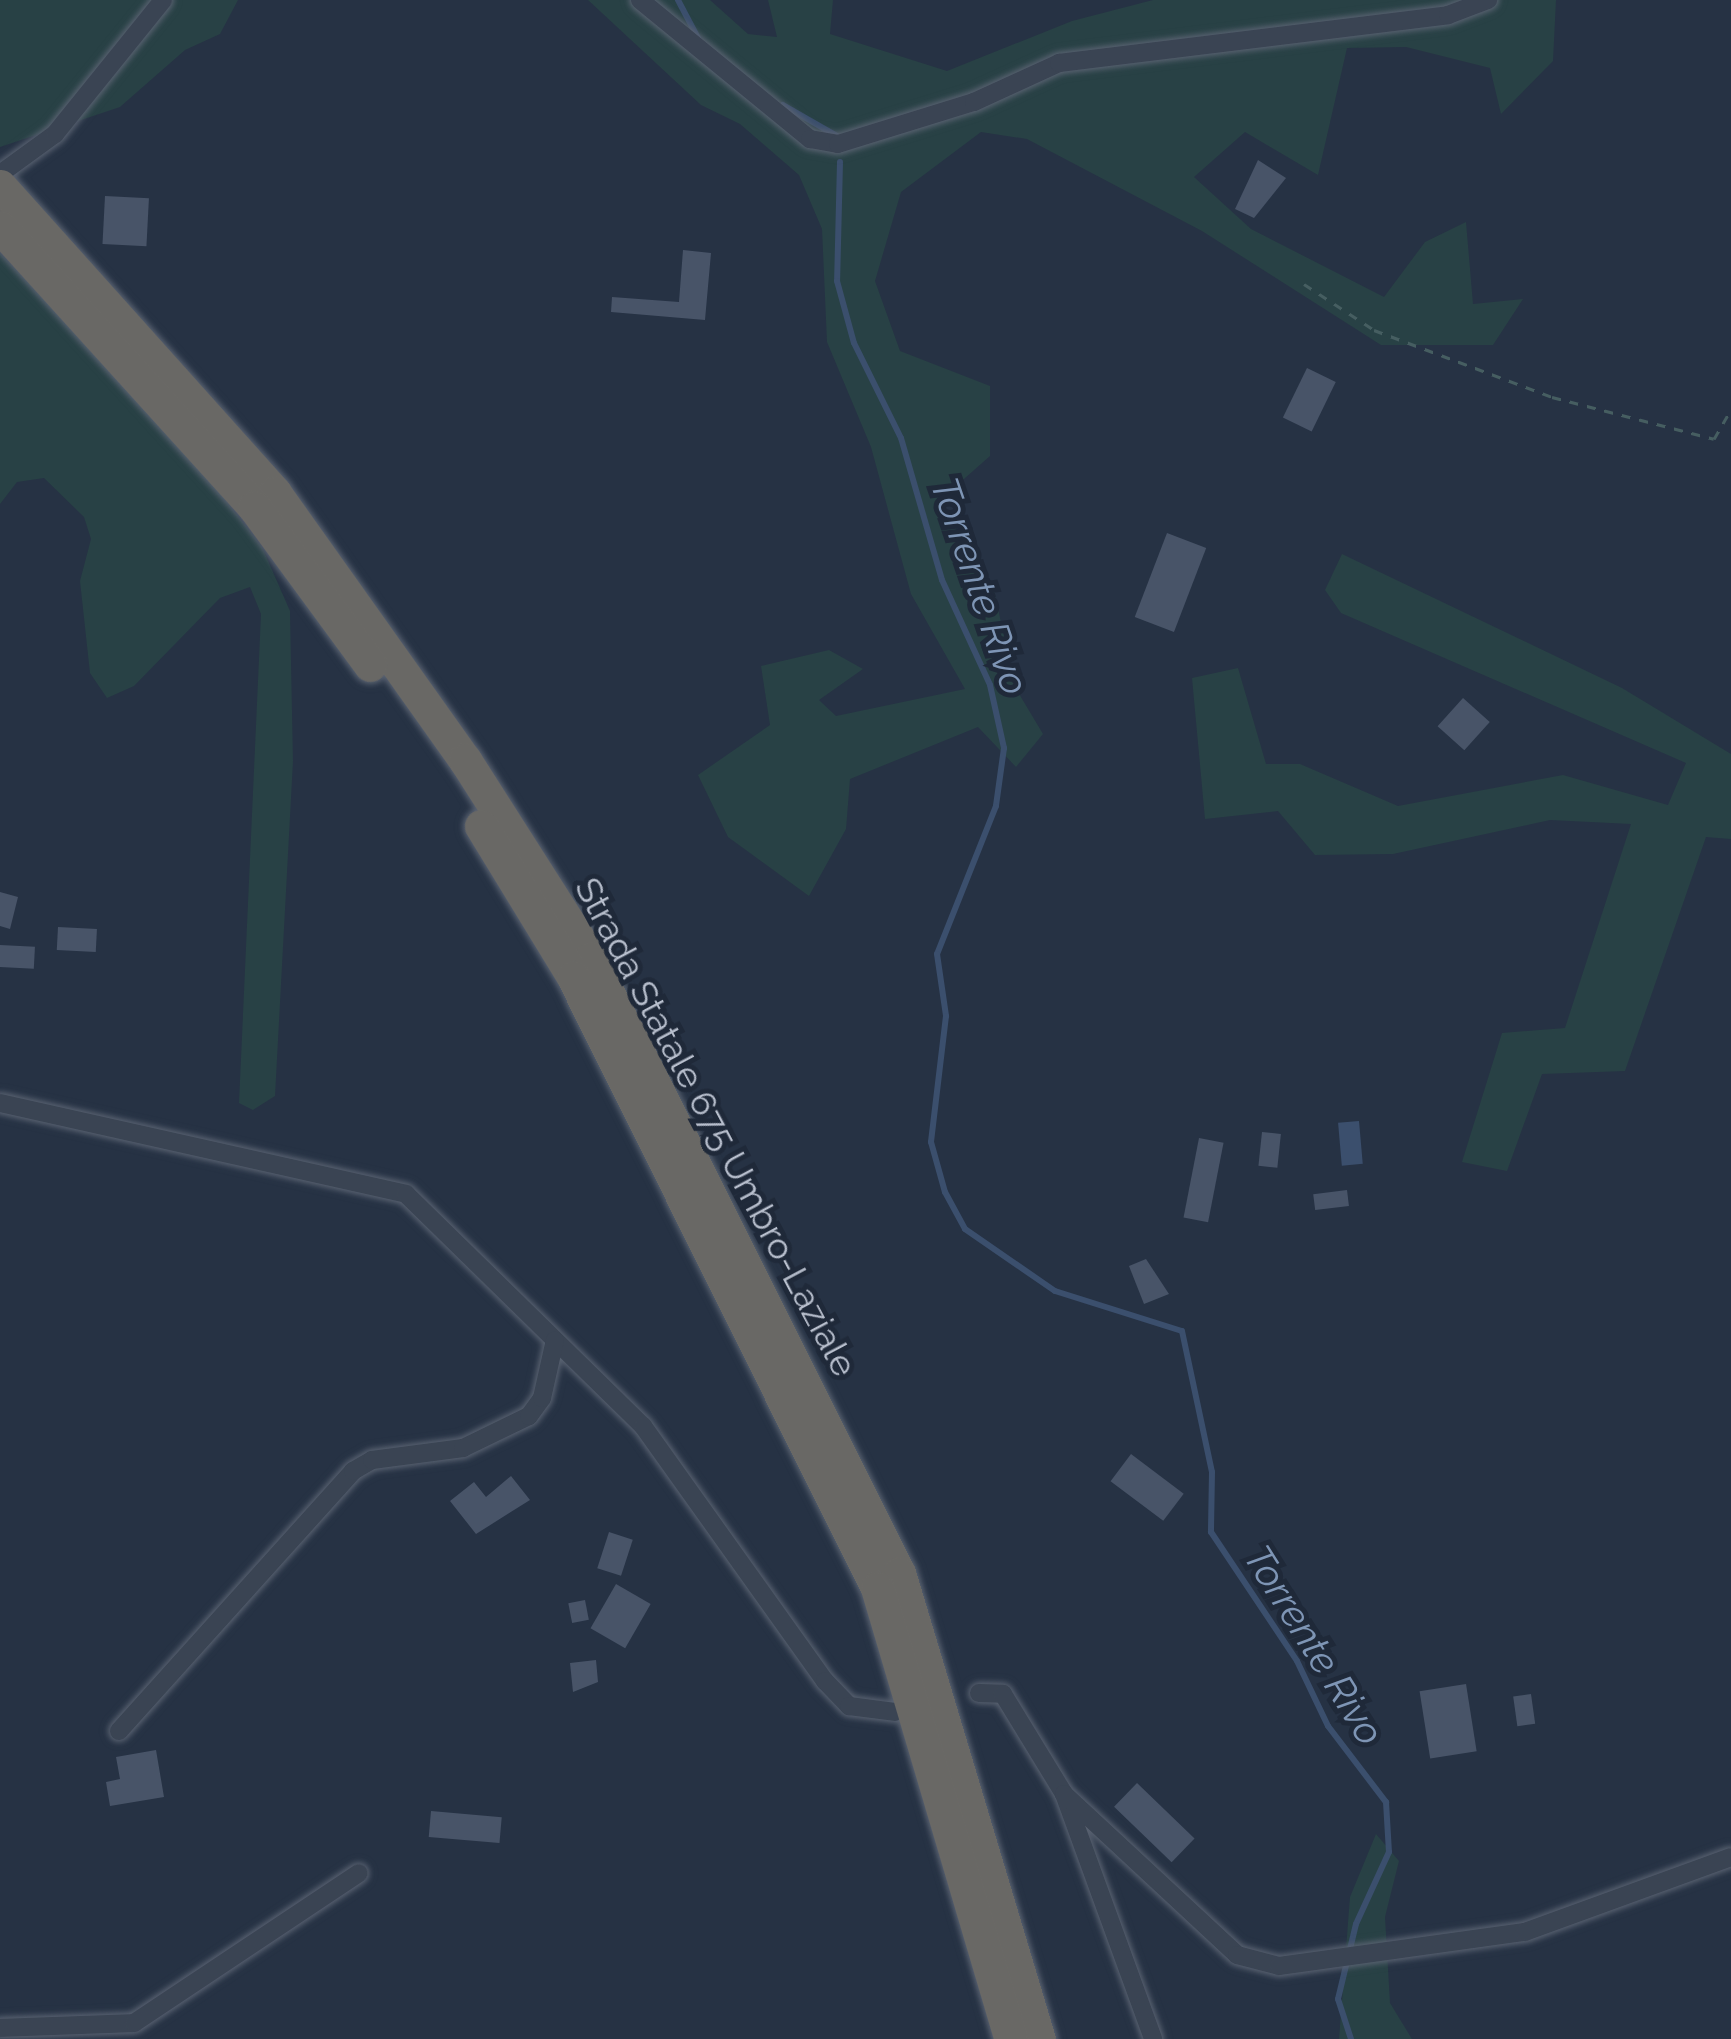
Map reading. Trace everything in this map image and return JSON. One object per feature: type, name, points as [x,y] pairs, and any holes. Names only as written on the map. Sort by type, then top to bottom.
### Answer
[{"type":"highway","name":"Strada Statale 675 Umbro-Laziale","points":[[3,174],[275,493],[465,760],[591,958],[898,1573],[1039,2039]]},
{"type":"highway","name":"Strada Statale 675 Umbro-Laziale","points":[[0,227],[254,507],[444,766],[573,977],[877,1588],[1011,2039]]},
{"type":"street","points":[[3,174],[55,134],[164,0]]},
{"type":"street","points":[[640,0],[810,139],[838,144],[974,102],[1058,62],[1448,15],[1488,0]]},
{"type":"street","points":[[0,1102],[406,1194],[643,1426],[825,1681],[849,1706],[895,1712]]},
{"type":"street","points":[[118,1731],[353,1472],[372,1460],[463,1448],[529,1416],[542,1398],[554,1340]]},
{"type":"street","points":[[979,1693],[1003,1694],[1064,1794],[1153,2039]]},
{"type":"street","points":[[1064,1794],[1237,1955],[1279,1966],[1525,1932],[1731,1857]]},
{"type":"street","points":[[0,2028],[134,2023],[359,1873]]},
{"type":"path","points":[[1304,284],[1375,330],[1552,397],[1714,439],[1731,410]]},
{"type":"green space","points":[[0,0],[238,0],[220,34],[185,50],[120,107],[0,147]]},
{"type":"green space","points":[[588,0],[710,0],[748,34],[777,37],[768,0],[833,0],[830,34],[947,71],[1072,21],[1153,0],[1556,0],[1553,61],[1501,114],[1490,68],[1406,47],[1347,48],[1318,175],[1245,132],[1194,177],[1251,229],[1384,297],[1425,242],[1466,222],[1473,304],[1523,299],[1493,345],[1381,345],[1202,231],[1027,139],[981,132],[901,192],[875,281],[900,351],[990,386],[990,456],[939,501],[994,590],[1015,687],[1043,734],[1016,767],[978,727],[850,779],[846,829],[809,896],[728,837],[698,775],[770,725],[761,666],[829,650],[863,669],[819,700],[836,716],[965,689],[911,594],[871,447],[827,342],[822,229],[799,175],[740,124],[701,105]]},
{"type":"green space","points":[[0,253],[172,432],[262,547],[290,611],[293,761],[275,1096],[253,1110],[239,1103],[261,614],[250,587],[220,598],[134,686],[107,698],[90,673],[80,581],[91,539],[84,517],[44,478],[17,482],[0,504]]},
{"type":"green space","points":[[1342,554],[1622,688],[1731,754],[1731,839],[1706,837],[1625,1071],[1542,1074],[1507,1171],[1462,1162],[1502,1033],[1565,1028],[1631,824],[1550,820],[1393,854],[1315,855],[1278,811],[1205,819],[1192,678],[1238,668],[1266,764],[1300,764],[1398,806],[1563,775],[1668,805],[1686,763],[1341,613],[1325,590]]},
{"type":"green space","points":[[1376,1834],[1399,1861],[1385,1917],[1390,2003],[1412,2039],[1339,2039],[1350,1897]]},
{"type":"water","points":[[1359,1121],[1363,1164],[1342,1166],[1338,1123]]},
{"type":"building","points":[[1258,160],[1286,178],[1254,218],[1235,209]]},
{"type":"building","points":[[105,196],[149,198],[146,246],[102,244]]},
{"type":"building","points":[[683,250],[711,253],[705,320],[611,312],[612,297],[679,302]]},
{"type":"building","points":[[1307,368],[1336,382],[1312,431],[1283,417]]},
{"type":"building","points":[[1167,533],[1206,548],[1174,632],[1135,617]]},
{"type":"building","points":[[1463,698],[1490,722],[1464,750],[1438,726]]},
{"type":"building","points":[[0,892],[18,897],[10,929],[0,926]]},
{"type":"building","points":[[58,927],[97,929],[96,952],[57,950]]},
{"type":"building","points":[[0,945],[35,947],[34,969],[0,967]]},
{"type":"building","points":[[1262,1132],[1281,1134],[1277,1168],[1258,1166]]},
{"type":"building","points":[[1199,1138],[1224,1143],[1208,1222],[1184,1218]]},
{"type":"building","points":[[1347,1190],[1349,1206],[1315,1210],[1313,1194]]},
{"type":"building","points":[[1146,1259],[1169,1294],[1144,1304],[1129,1266]]},
{"type":"building","points":[[1131,1454],[1184,1494],[1163,1521],[1111,1481]]},
{"type":"building","points":[[511,1476],[530,1500],[476,1534],[450,1501],[474,1482],[486,1497]]},
{"type":"building","points":[[609,1532],[633,1540],[621,1576],[597,1568]]},
{"type":"building","points":[[616,1584],[651,1604],[625,1648],[590,1628]]},
{"type":"building","points":[[585,1600],[589,1620],[572,1623],[568,1603]]},
{"type":"building","points":[[596,1660],[598,1682],[573,1692],[570,1663]]},
{"type":"building","points":[[1466,1684],[1477,1751],[1430,1759],[1420,1691]]},
{"type":"building","points":[[1531,1694],[1535,1724],[1517,1726],[1513,1697]]},
{"type":"building","points":[[156,1750],[164,1797],[110,1806],[106,1782],[120,1779],[116,1757]]},
{"type":"building","points":[[1137,1783],[1195,1839],[1172,1862],[1114,1807]]},
{"type":"building","points":[[431,1811],[502,1817],[499,1843],[429,1837]]},
{"type":"waterway","name":"Torrente Rivo","points":[[678,0],[698,38]]},
{"type":"waterway","name":"Torrente Rivo","points":[[783,105],[837,136]]},
{"type":"waterway","name":"Torrente Rivo","points":[[840,162],[837,281],[854,343],[901,438],[942,580],[990,685],[1004,748],[996,806],[937,954],[946,1016],[931,1142],[945,1192],[965,1229],[1055,1291],[1182,1331],[1212,1472],[1211,1532],[1297,1661],[1328,1726],[1386,1802],[1389,1852],[1356,1924],[1338,1999],[1351,2039]]}]
